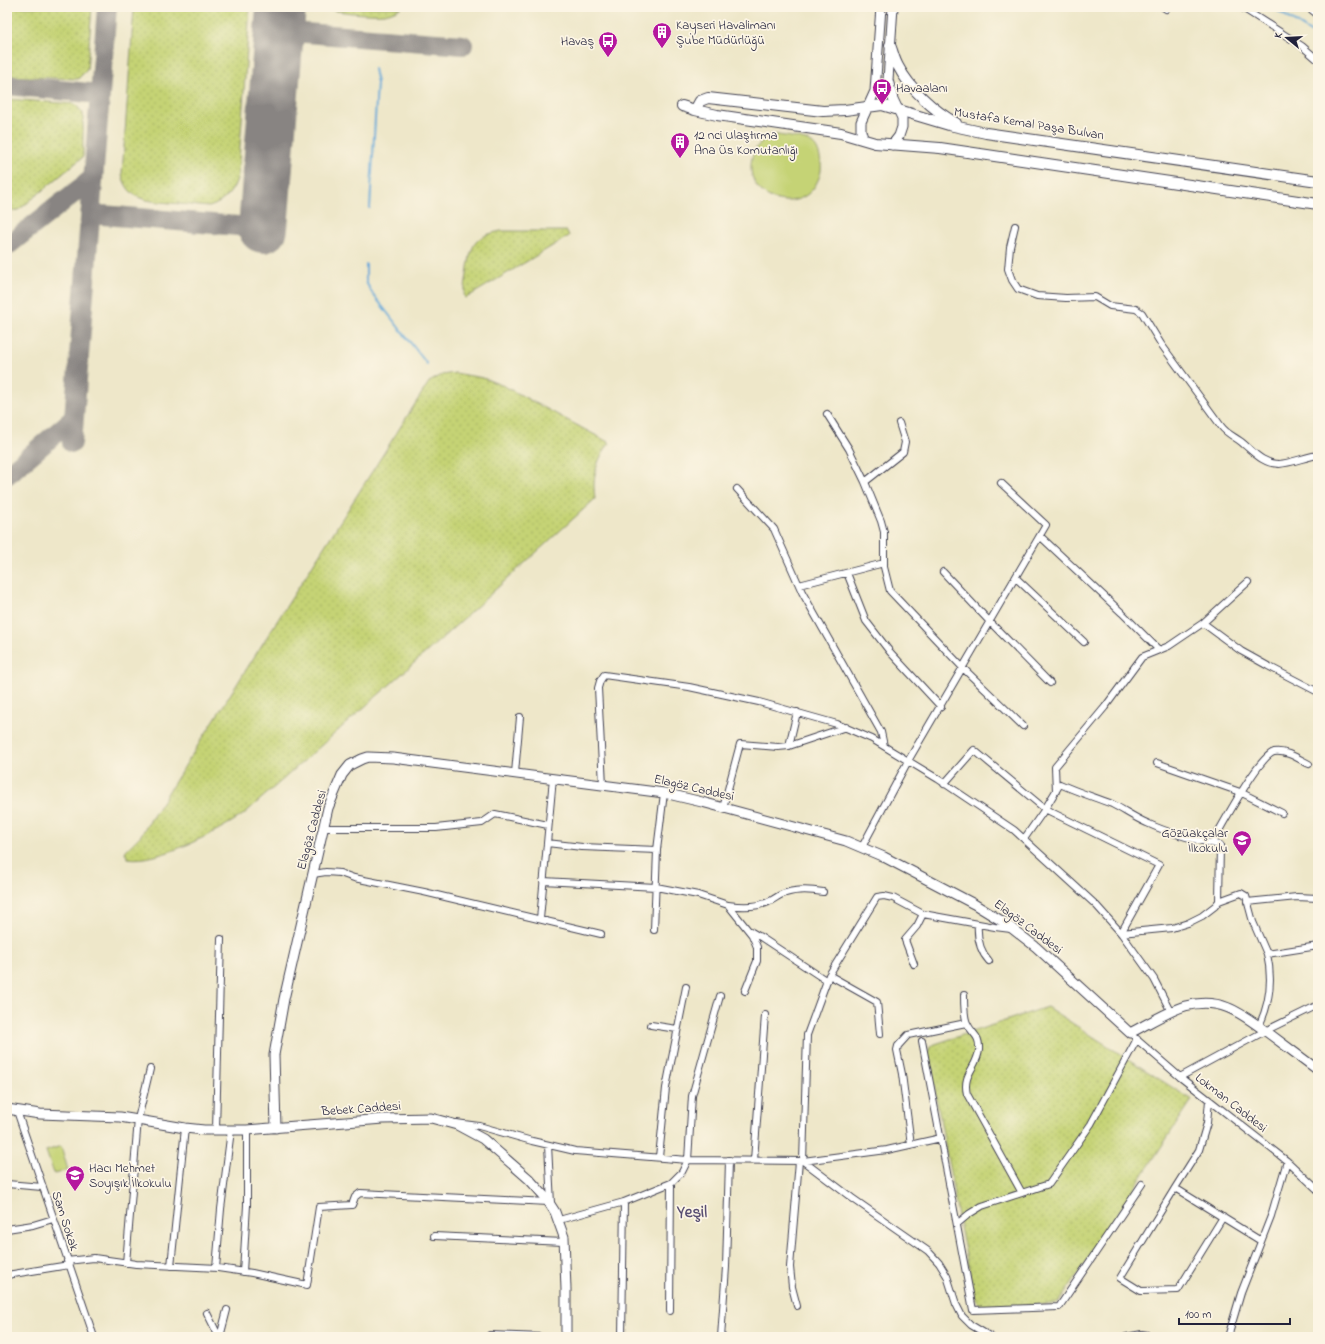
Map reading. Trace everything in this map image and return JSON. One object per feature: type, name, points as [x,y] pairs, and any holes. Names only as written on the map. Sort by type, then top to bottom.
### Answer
[{"type":"main road","points":[[890,45],[897,65],[912,87],[941,114],[966,129]]},
{"type":"main road","name":"Mustafa Kemal Paşa Bulvarı","points":[[695,110],[700,101],[708,98],[823,111],[845,110],[882,105],[966,129],[986,133],[1318,181]]},
{"type":"main road","points":[[682,106],[695,110],[835,132],[863,138],[875,143],[940,148],[1318,204]]},
{"type":"street","points":[[863,138],[861,122],[875,91],[881,7]]},
{"type":"street","points":[[892,145],[899,136],[902,127],[900,110],[893,99],[888,80],[893,7]]},
{"type":"street","points":[[1241,7],[1302,46],[1318,60]]},
{"type":"street","points":[[1308,7],[1318,15]]},
{"type":"street","points":[[1015,226],[1010,247],[1008,269],[1012,280],[1018,289],[1036,296],[1066,298],[1096,297],[1110,306],[1136,309],[1142,313],[1161,344],[1221,426],[1229,434],[1262,459],[1269,462],[1281,464],[1318,455]]},
{"type":"street","points":[[827,414],[849,449],[865,482],[883,526],[884,563],[890,591],[963,668],[1023,726]]},
{"type":"street","points":[[865,482],[903,452],[905,442],[899,423]]},
{"type":"street","points":[[862,847],[908,761],[941,707],[1046,525],[1001,483]]},
{"type":"street","points":[[736,489],[774,529],[799,585],[881,732],[884,746]]},
{"type":"street","points":[[1040,536],[1159,650]]},
{"type":"street","points":[[799,585],[884,563]]},
{"type":"street","points":[[847,572],[866,621],[890,652],[941,707]]},
{"type":"street","points":[[943,572],[1050,683]]},
{"type":"street","points":[[1016,578],[1084,642]]},
{"type":"street","points":[[1056,791],[1055,767],[1106,706],[1142,657],[1169,646],[1203,623],[1248,582]]},
{"type":"street","points":[[1203,623],[1241,651],[1318,692]]},
{"type":"street","points":[[603,785],[598,688],[604,675],[688,687],[759,702],[846,727],[884,746],[908,761],[1002,821],[1024,839],[1096,905],[1121,933],[1154,979],[1171,1012]]},
{"type":"street","points":[[789,746],[797,712]]},
{"type":"street","points":[[514,774],[520,717]]},
{"type":"street","points":[[723,808],[740,744],[778,747],[789,746],[846,727]]},
{"type":"street","points":[[944,784],[974,750],[1045,809],[1159,865],[1121,933]]},
{"type":"street","points":[[1212,844],[1240,792],[1267,756],[1272,753],[1284,752],[1309,764]]},
{"type":"street","name":"Elagöz Caddesi","points":[[276,1128],[274,1055],[284,999],[328,808],[342,775],[350,765],[362,759],[384,757],[664,793],[846,841],[862,847],[974,904],[1013,929],[1041,952],[1134,1036]]},
{"type":"street","points":[[1157,763],[1240,792],[1282,813]]},
{"type":"street","points":[[540,919],[553,778]]},
{"type":"street","points":[[1024,839],[1060,784],[1084,795],[1112,805],[1145,823],[1192,839],[1220,845],[1219,901]]},
{"type":"street","points":[[654,930],[656,850],[664,793]]},
{"type":"street","points":[[324,828],[436,828],[482,823],[495,814],[548,824]]},
{"type":"street","points":[[547,843],[582,847],[656,850]]},
{"type":"street","points":[[313,874],[326,872],[340,873],[601,934]]},
{"type":"street","points":[[543,881],[656,887],[698,895],[728,905],[744,907],[758,905],[792,891],[807,890],[823,892]]},
{"type":"street","points":[[1121,933],[1180,926],[1202,916],[1219,901],[1241,893],[1246,896],[1253,922],[1267,954],[1270,971],[1270,989],[1262,1029]]},
{"type":"street","points":[[797,1306],[792,1287],[790,1267],[801,1161],[807,1035],[828,978],[877,897],[884,896],[893,898],[923,914],[1013,929]]},
{"type":"street","points":[[1247,902],[1297,897],[1318,898]]},
{"type":"street","points":[[728,905],[748,930],[756,943],[758,956],[756,966],[745,991]]},
{"type":"street","points":[[914,964],[905,940],[917,926],[923,914]]},
{"type":"street","points":[[978,924],[979,944],[989,961]]},
{"type":"street","points":[[748,930],[828,978],[877,1002],[880,1034]]},
{"type":"street","points":[[216,1130],[222,939]]},
{"type":"street","points":[[1267,954],[1318,946]]},
{"type":"street","points":[[659,1157],[666,1088],[686,987]]},
{"type":"street","points":[[964,995],[966,1022],[976,1034],[979,1046],[977,1058],[966,1080],[967,1094],[1022,1193]]},
{"type":"street","points":[[558,1220],[624,1202],[671,1182],[682,1172],[688,1160],[692,1096],[720,996]]},
{"type":"street","points":[[957,1224],[968,1214],[982,1206],[1049,1184],[1091,1124],[1134,1036],[1171,1012],[1194,1005],[1216,1004],[1240,1012],[1318,1070]]},
{"type":"street","points":[[1180,1077],[1262,1029],[1318,1005]]},
{"type":"street","points":[[754,1160],[765,1015]]},
{"type":"street","points":[[911,1145],[902,1074],[897,1050],[898,1046],[908,1035],[966,1022]]},
{"type":"street","points":[[652,1025],[678,1028]]},
{"type":"street","name":"Lokman Caddesi","points":[[1134,1036],[1180,1077],[1287,1161],[1318,1190]]},
{"type":"street","points":[[922,1041],[973,1310],[1060,1307],[1142,1184]]},
{"type":"street","points":[[126,1263],[138,1119],[150,1069]]},
{"type":"street","points":[[1209,1100],[1208,1123],[1200,1150],[1174,1188],[1120,1278],[1141,1291],[1178,1290],[1222,1217]]},
{"type":"street","name":"Bebek Caddesi","points":[[7,1109],[40,1114],[109,1116],[138,1119],[185,1128],[216,1130],[247,1130],[383,1119],[431,1118],[465,1128],[483,1139],[535,1185],[550,1204],[558,1220],[564,1242],[566,1337]]},
{"type":"street","name":"Sam Sokak","points":[[17,1111],[94,1337]]},
{"type":"street","points":[[448,1122],[479,1126],[575,1151],[688,1160],[801,1161],[887,1150],[941,1138]]},
{"type":"street","points":[[171,1266],[185,1128]]},
{"type":"street","points":[[216,1268],[221,1209],[231,1130]]},
{"type":"street","points":[[243,1272],[247,1130]]},
{"type":"street","points":[[7,1274],[94,1258],[126,1263],[216,1268],[308,1285],[319,1207],[352,1205],[355,1197],[360,1193],[550,1204],[548,1145]]},
{"type":"street","points":[[721,1337],[726,1267],[729,1160]]},
{"type":"street","points":[[801,1161],[928,1251],[939,1263],[947,1276],[956,1304],[962,1316],[970,1325],[991,1337]]},
{"type":"street","points":[[1228,1337],[1241,1292],[1271,1216],[1287,1161]]},
{"type":"street","points":[[670,1311],[671,1182]]},
{"type":"street","points":[[7,1184],[42,1186]]},
{"type":"street","points":[[1174,1188],[1261,1241]]},
{"type":"street","points":[[622,1337],[624,1202]]},
{"type":"street","points":[[7,1229],[33,1225],[53,1219]]},
{"type":"street","points":[[434,1236],[564,1242]]},
{"type":"street","points":[[219,1337],[227,1310]]},
{"type":"street","points":[[207,1313],[219,1337]]},
{"type":"street","points":[[1126,1337],[1142,1334],[1159,1337]]},
{"type":"street","points":[[490,1335],[543,1337]]},
{"type":"green space","points":[[8,7],[92,7],[87,70],[78,79],[8,76]]},
{"type":"green space","points":[[134,7],[250,7],[238,175],[234,186],[228,195],[215,205],[209,207],[147,200],[134,195],[125,183],[122,174]]},
{"type":"green space","points":[[324,7],[402,7],[384,14],[363,14],[345,12]]},
{"type":"green space","points":[[7,99],[75,104],[83,113],[83,157],[20,209],[15,211],[7,210]]},
{"type":"green space","points":[[771,134],[804,140],[813,144],[817,150],[821,166],[820,176],[809,193],[800,199],[789,201],[779,200],[768,196],[760,190],[754,181],[751,169],[753,153],[762,141]]},
{"type":"green space","points":[[501,231],[566,231],[569,236],[466,298],[464,295],[465,288],[471,252],[474,246],[486,235]]},
{"type":"green space","points":[[455,373],[483,378],[504,386],[610,443],[601,456],[596,469],[594,484],[595,499],[440,640],[244,814],[205,837],[171,851],[155,856],[128,858],[125,853],[126,850],[141,835],[429,382],[442,375]]},
{"type":"green space","points":[[1047,1007],[1192,1100],[1060,1301],[1054,1304],[983,1307],[978,1303],[975,1297],[960,1227],[928,1052],[930,1047],[935,1044]]},
{"type":"green space","points":[[61,1146],[68,1170],[54,1174],[46,1151]]},
{"type":"waterway","points":[[1272,7],[1318,37]]},
{"type":"waterway","points":[[370,208],[377,83],[374,69]]},
{"type":"waterway","points":[[366,264],[366,282],[372,293],[427,364]]},
{"type":"taxiway","points":[[72,443],[107,7]]},
{"type":"taxiway","points":[[279,31],[463,45]]},
{"type":"taxiway","points":[[7,85],[100,94]]},
{"type":"taxiway","points":[[7,246],[93,178]]},
{"type":"taxiway","points":[[90,214],[263,228]]},
{"type":"taxiway","points":[[7,475],[74,418]]},
{"type":"runway","points":[[263,228],[281,7]]},
{"type":"place","name":"Kayseri Havalimanı Şube Müdürlüğü","points":[[662,49]]},
{"type":"place","name":"Havaş","points":[[608,58]]},
{"type":"place","name":"Havaalanı","points":[[882,105]]},
{"type":"place","name":"12 nci Ulaştırma Ana Üs Komutanlığı","points":[[680,159]]},
{"type":"place","name":"Gözüakçalar İlkokulu","points":[[1242,857]]},
{"type":"place","name":"Hacı Mehmet Soyışık İlkokulu","points":[[75,1192]]},
{"type":"district","name":"Yeşil","points":[[692,1212]]}]
